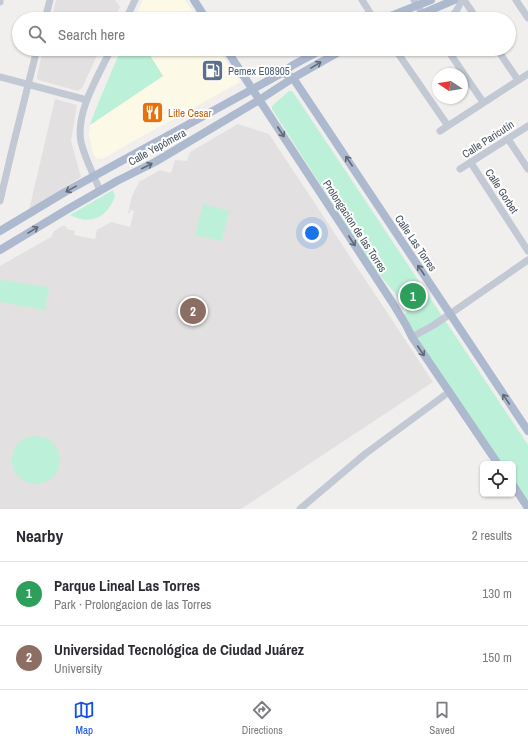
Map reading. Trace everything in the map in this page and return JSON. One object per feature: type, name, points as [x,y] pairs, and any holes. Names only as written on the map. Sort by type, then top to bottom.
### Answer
[{"type":"main road","points":[[194,0],[202,12]]},
{"type":"main road","points":[[397,12],[417,2],[431,0]]},
{"type":"main road","points":[[432,12],[454,0]]},
{"type":"main road","name":"Prolongacion de las Torres","points":[[231,56],[392,302],[412,337],[496,461]]},
{"type":"main road","name":"Calle Yepómera","points":[[0,231],[310,56]]},
{"type":"main road","name":"Calle Yepómera","points":[[0,250],[100,191],[155,162],[332,56]]},
{"type":"main road","points":[[282,73],[294,78]]},
{"type":"main road","name":"Calle Las Torres","points":[[294,78],[528,431]]},
{"type":"main road","points":[[516,490],[528,508]]},
{"type":"street","points":[[47,12],[50,0]]},
{"type":"street","points":[[129,12],[135,0]]},
{"type":"street","points":[[362,0],[370,12]]},
{"type":"street","points":[[456,12],[460,6],[461,0]]},
{"type":"street","points":[[464,0],[472,12]]},
{"type":"street","points":[[516,0],[528,18]]},
{"type":"street","points":[[417,2],[423,12]]},
{"type":"street","points":[[0,200],[36,56]]},
{"type":"street","points":[[100,191],[84,151],[80,132],[87,100],[108,56]]},
{"type":"street","points":[[400,56],[448,126]]},
{"type":"street","points":[[452,56],[484,102]]},
{"type":"street","points":[[502,56],[518,80]]},
{"type":"street","points":[[440,131],[528,74]]},
{"type":"street","points":[[0,77],[87,100]]},
{"type":"street","name":"Calle Paricutín","points":[[460,170],[528,126]]},
{"type":"street","points":[[508,139],[528,169]]},
{"type":"street","name":"Calle Gorbet","points":[[471,163],[528,251]]},
{"type":"street","points":[[412,337],[434,326],[528,260]]},
{"type":"street","points":[[300,509],[365,454],[449,392]]},
{"type":"shaded area","points":[[56,0],[115,0],[120,7],[118,12],[53,12]]},
{"type":"shaded area","points":[[143,0],[185,0],[193,12],[137,12]]},
{"type":"shaded area","points":[[41,56],[97,56],[82,88],[78,91],[39,80],[37,79]]},
{"type":"shaded area","points":[[150,56],[223,56],[240,82],[104,158],[97,159],[93,154],[89,135],[90,125],[163,76]]},
{"type":"shaded area","points":[[55,99],[77,105],[71,141],[81,177],[29,210]]},
{"type":"shaded area","points":[[238,124],[269,134],[433,382],[241,509],[0,509],[0,266],[51,237],[54,231],[62,226],[75,231],[74,235],[95,239],[97,230],[111,222],[130,227],[134,211],[130,210],[130,213],[128,213],[132,196],[139,182],[160,170],[171,173],[175,160],[187,161],[190,152]]},
{"type":"green space","points":[[118,56],[150,56],[163,76],[90,125]]},
{"type":"green space","points":[[289,91],[292,91],[528,445],[528,507],[516,489],[516,461],[496,461],[403,315],[407,312],[394,292],[373,267],[272,109],[272,106]]},
{"type":"green space","points":[[113,190],[115,196],[112,203],[98,218],[85,220],[70,215]]},
{"type":"green space","points":[[203,204],[229,211],[222,241],[195,235]]},
{"type":"green space","points":[[0,280],[49,287],[45,310],[0,302]]},
{"type":"green space","points":[[31,436],[41,436],[53,443],[60,455],[60,465],[53,477],[41,484],[31,484],[23,480],[16,473],[12,465],[12,455],[16,447],[23,440]]},
{"type":"place","name":"Pemex E08905","points":[[213,71]]},
{"type":"place","name":"Litle Cesar","points":[[153,113]]},
{"type":"place","name":"Parque Lineal Las Torres","points":[[413,296]]},
{"type":"place","name":"Universidad Tecnológica de Ciudad Juárez","points":[[193,311]]}]
